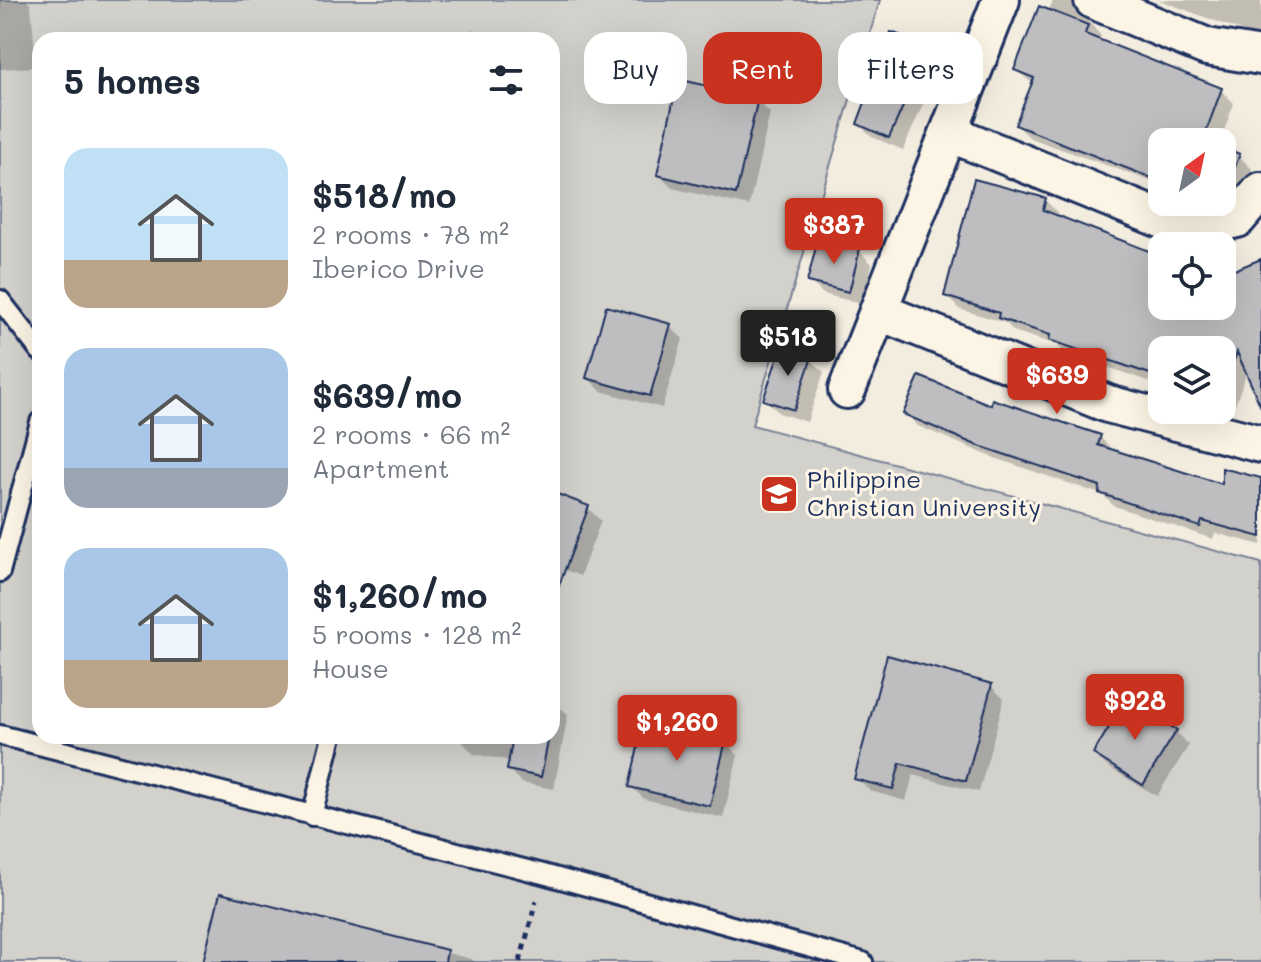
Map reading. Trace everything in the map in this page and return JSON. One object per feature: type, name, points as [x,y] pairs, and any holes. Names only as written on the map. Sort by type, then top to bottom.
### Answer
[{"type":"street","points":[[847,390],[1001,0]]},
{"type":"street","points":[[1093,0],[1207,47],[1261,56]]},
{"type":"street","points":[[949,133],[1188,230],[1237,219],[1261,191]]},
{"type":"street","points":[[878,311],[1108,404],[1261,444]]},
{"type":"lane","points":[[0,300],[32,341]]},
{"type":"lane","points":[[0,572],[32,452]]},
{"type":"lane","points":[[0,735],[32,743]]},
{"type":"lane","points":[[35,744],[543,874],[863,962]]},
{"type":"lane","points":[[312,816],[330,744]]},
{"type":"path","points":[[520,962],[543,874]]},
{"type":"shaded area","name":"Philippine Christian University","points":[[0,0],[880,0],[870,32],[838,32],[838,104],[849,104],[752,425],[1261,563],[1261,962],[0,962]]},
{"type":"building","points":[[1039,6],[1088,25],[1085,34],[1222,88],[1207,128],[1148,128],[1148,177],[1015,125],[1034,78],[1014,70]]},
{"type":"building","points":[[687,81],[703,85],[703,104],[757,104],[736,194],[657,175],[673,104],[687,104]]},
{"type":"building","points":[[864,104],[904,104],[889,138],[857,124]]},
{"type":"building","points":[[974,179],[1046,198],[1043,210],[1148,251],[1148,320],[1236,320],[1236,269],[1261,259],[1261,407],[1237,352],[1236,355],[1236,336],[1148,336],[1148,373],[1049,340],[1050,335],[998,318],[999,313],[944,296]]},
{"type":"building","points":[[818,239],[860,249],[849,292],[807,282]]},
{"type":"building","points":[[606,306],[671,324],[650,396],[586,378]]},
{"type":"building","points":[[781,347],[812,357],[794,410],[763,400]]},
{"type":"building","points":[[919,376],[991,405],[992,399],[1101,435],[1098,445],[1222,484],[1222,468],[1261,478],[1261,537],[1202,521],[1200,527],[1099,493],[1100,486],[976,445],[903,414]]},
{"type":"building","points":[[560,495],[589,506],[560,583]]},
{"type":"building","points":[[887,655],[992,684],[966,781],[900,763],[893,789],[854,779]]},
{"type":"building","points":[[1126,699],[1177,730],[1143,785],[1093,754]]},
{"type":"building","points":[[644,721],[726,740],[710,806],[629,787]]},
{"type":"building","points":[[512,744],[547,744],[541,777],[507,770]]},
{"type":"building","points":[[220,893],[447,950],[445,962],[203,962]]},
{"type":"place","name":"Philippine Christian University","points":[[779,494]]}]
